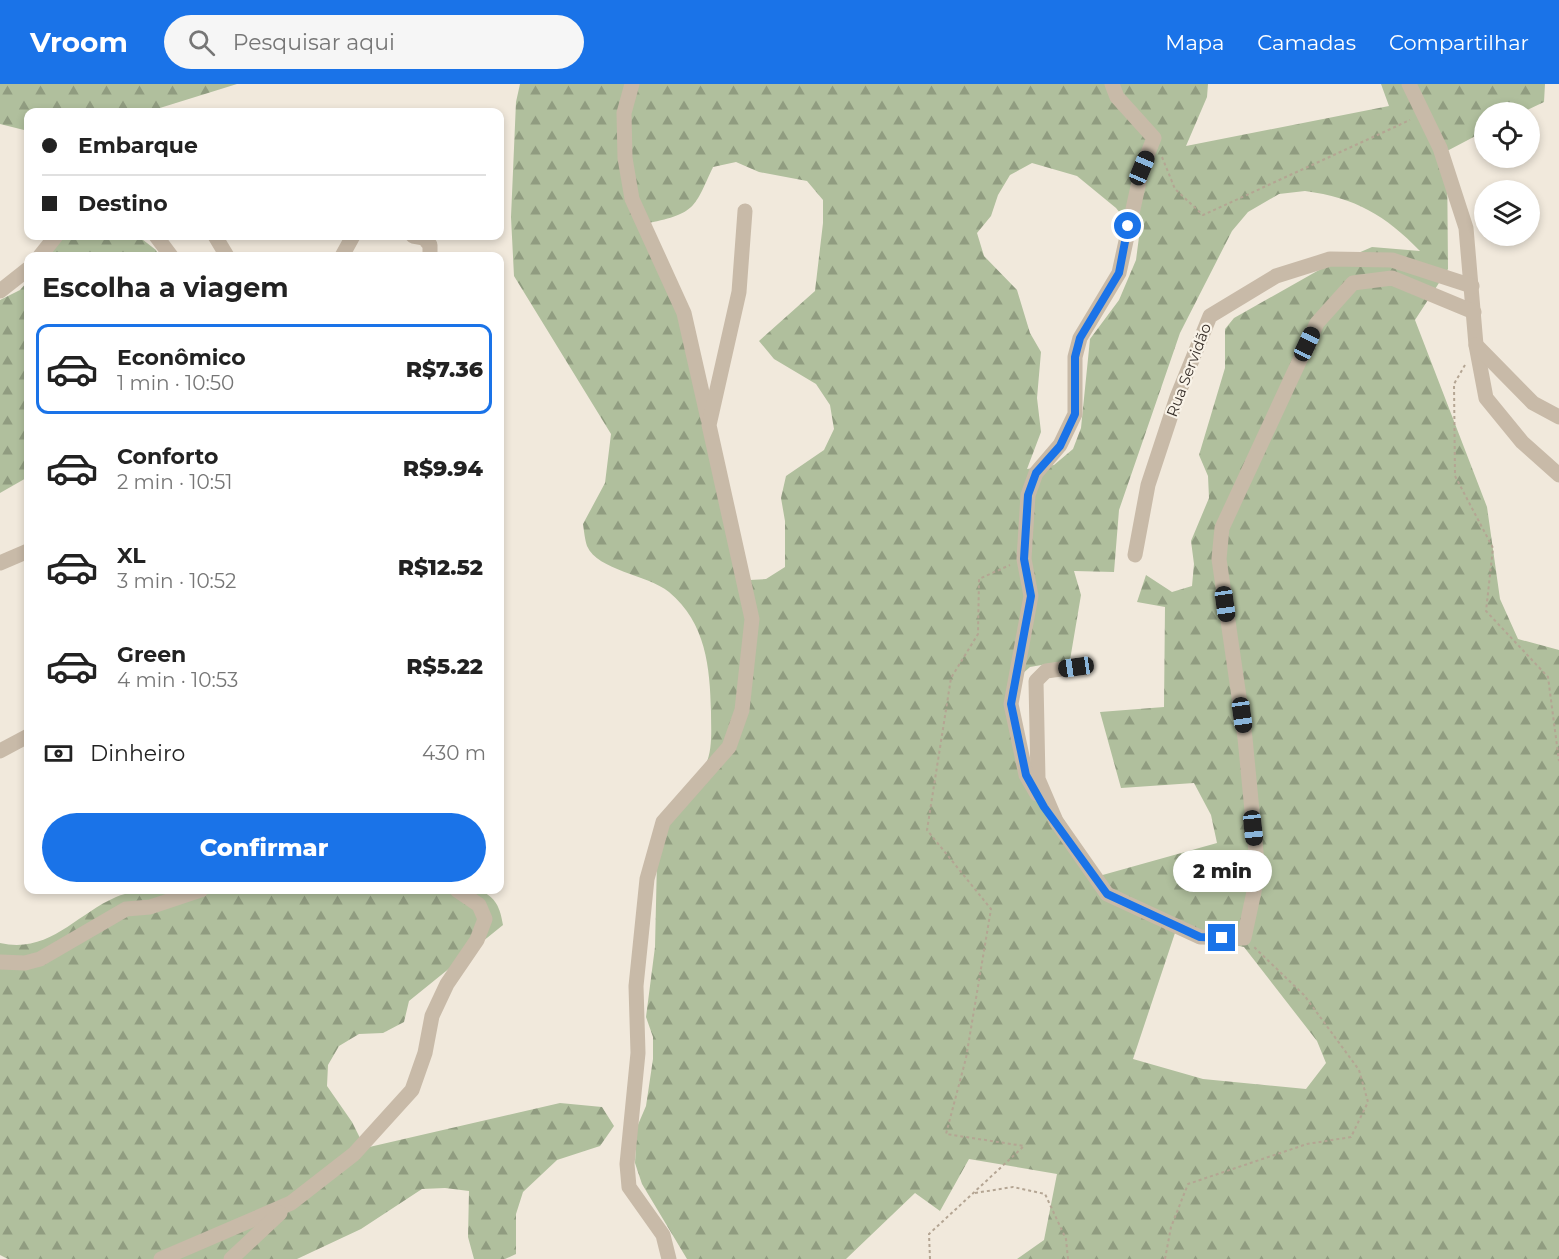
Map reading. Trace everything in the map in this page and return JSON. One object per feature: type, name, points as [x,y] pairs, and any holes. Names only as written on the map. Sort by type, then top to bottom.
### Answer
[{"type":"street","points":[[632,84],[624,113],[625,159],[632,199],[684,313],[752,619],[742,710],[729,747],[663,822],[647,879],[636,986],[638,1053],[627,1164],[629,1187],[663,1235],[669,1259]]},
{"type":"street","points":[[1112,84],[1117,97],[1154,138],[1142,168],[1119,273],[1080,338],[1075,357],[1075,414],[1060,446],[1036,473],[1028,495],[1024,559],[1031,596],[1011,704],[1026,775],[1107,894],[1200,937],[1244,938],[1258,873],[1245,738],[1219,559],[1222,528],[1317,323],[1353,282],[1392,278],[1474,312]]},
{"type":"street","points":[[1409,84],[1440,148],[1466,228],[1476,345],[1486,398],[1522,441],[1559,475]]},
{"type":"street","points":[[709,425],[739,292],[745,211]]},
{"type":"street","points":[[43,252],[53,240]]},
{"type":"street","name":"Rua Servidão","points":[[1135,555],[1148,485],[1177,397],[1210,316],[1276,276],[1330,259],[1392,260],[1472,286]]},
{"type":"street","points":[[0,291],[24,272]]},
{"type":"street","points":[[1476,345],[1533,403],[1559,417]]},
{"type":"street","points":[[0,563],[24,552]]},
{"type":"street","points":[[1056,820],[1038,779],[1036,681],[1046,671],[1076,667]]},
{"type":"street","points":[[0,751],[24,738]]},
{"type":"street","points":[[0,962],[25,963],[40,959],[126,909],[150,907],[189,894]]},
{"type":"street","points":[[231,1259],[291,1203],[354,1154],[412,1090],[425,1053],[432,1016],[447,984],[477,940],[485,919],[479,905],[463,894]]},
{"type":"street","points":[[161,1259],[291,1203]]},
{"type":"path","points":[[1154,138],[1175,189],[1203,215],[1424,114]]},
{"type":"path","points":[[1465,365],[1454,384],[1455,476],[1493,548],[1486,612],[1548,676],[1559,761]]},
{"type":"path","points":[[930,1259],[929,1234],[1024,1146],[946,1134],[966,1058],[991,909],[927,830],[951,678],[978,634],[979,579],[1024,559]]},
{"type":"path","points":[[1165,1259],[1171,1227],[1188,1184],[1307,1144],[1351,1137],[1368,1102],[1359,1070],[1304,995],[1244,938]]},
{"type":"path","points":[[975,1193],[1013,1187],[1044,1194],[1066,1239],[1068,1259]]},
{"type":"green space","points":[[0,84],[237,84],[160,108],[24,108],[24,130],[0,124]]},
{"type":"green space","points":[[520,84],[1208,84],[1207,97],[1186,146],[1389,106],[1381,84],[1545,84],[1544,102],[1540,104],[1540,102],[1474,102],[1474,137],[1447,151],[1448,269],[1415,320],[1487,507],[1500,599],[1518,639],[1559,650],[1559,1259],[1017,1259],[1044,1240],[1057,1174],[969,1159],[940,1211],[915,1193],[846,1259],[687,1259],[642,1184],[635,1163],[637,1127],[646,1106],[653,1059],[653,1037],[646,1017],[655,947],[658,817],[696,779],[708,760],[711,726],[707,662],[704,647],[691,618],[669,592],[601,561],[587,546],[583,524],[605,483],[611,434],[514,276],[511,217],[516,102]],"holes":[[[736,162],[759,172],[807,181],[823,200],[823,223],[815,291],[759,341],[774,359],[816,384],[830,405],[834,429],[824,450],[786,476],[781,498],[785,521],[785,567],[766,579],[750,580],[665,259],[649,223],[685,212],[692,207],[702,192],[713,167]],[[1032,163],[1077,176],[1116,208],[1139,237],[1136,260],[1119,300],[1090,339],[1081,428],[1073,449],[1054,465],[1027,469],[1041,432],[1037,398],[1041,352],[1030,333],[1017,290],[984,256],[977,233],[991,216],[998,195],[1010,175]],[[1305,191],[1340,198],[1368,210],[1394,227],[1420,251],[1372,247],[1319,270],[1234,318],[1225,329],[1225,368],[1199,455],[1208,476],[1209,498],[1191,541],[1194,564],[1192,586],[1172,592],[1146,575],[1137,602],[1165,607],[1164,707],[1100,712],[1121,788],[1194,783],[1211,815],[1217,843],[1099,876],[1027,761],[1015,697],[1021,675],[1030,667],[1070,660],[1081,595],[1074,571],[1114,572],[1119,510],[1180,333],[1232,231],[1248,212],[1279,194]],[[1175,933],[1244,947],[1317,1041],[1326,1063],[1306,1089],[1203,1079],[1133,1059]]]},
{"type":"green space","points":[[57,240],[143,240],[157,252],[50,252]]},
{"type":"green space","points":[[24,286],[24,479],[0,493],[0,300]]},
{"type":"green space","points":[[126,894],[487,894],[496,904],[503,925],[409,1001],[404,1022],[383,1033],[359,1034],[339,1046],[328,1065],[327,1086],[352,1122],[365,1148],[560,1103],[602,1107],[614,1126],[600,1146],[557,1160],[523,1192],[516,1214],[516,1254],[505,1259],[474,1259],[468,1237],[469,1191],[445,1188],[422,1189],[361,1229],[297,1259],[8,1259],[0,1255],[0,943],[17,945],[47,938],[116,897]]},
{"type":"route","points":[[1128,226],[1119,273],[1080,338],[1075,357],[1075,414],[1060,446],[1036,473],[1028,495],[1024,559],[1031,596],[1011,704],[1026,775],[1044,807],[1056,820],[1107,894],[1200,937],[1222,938]]}]
